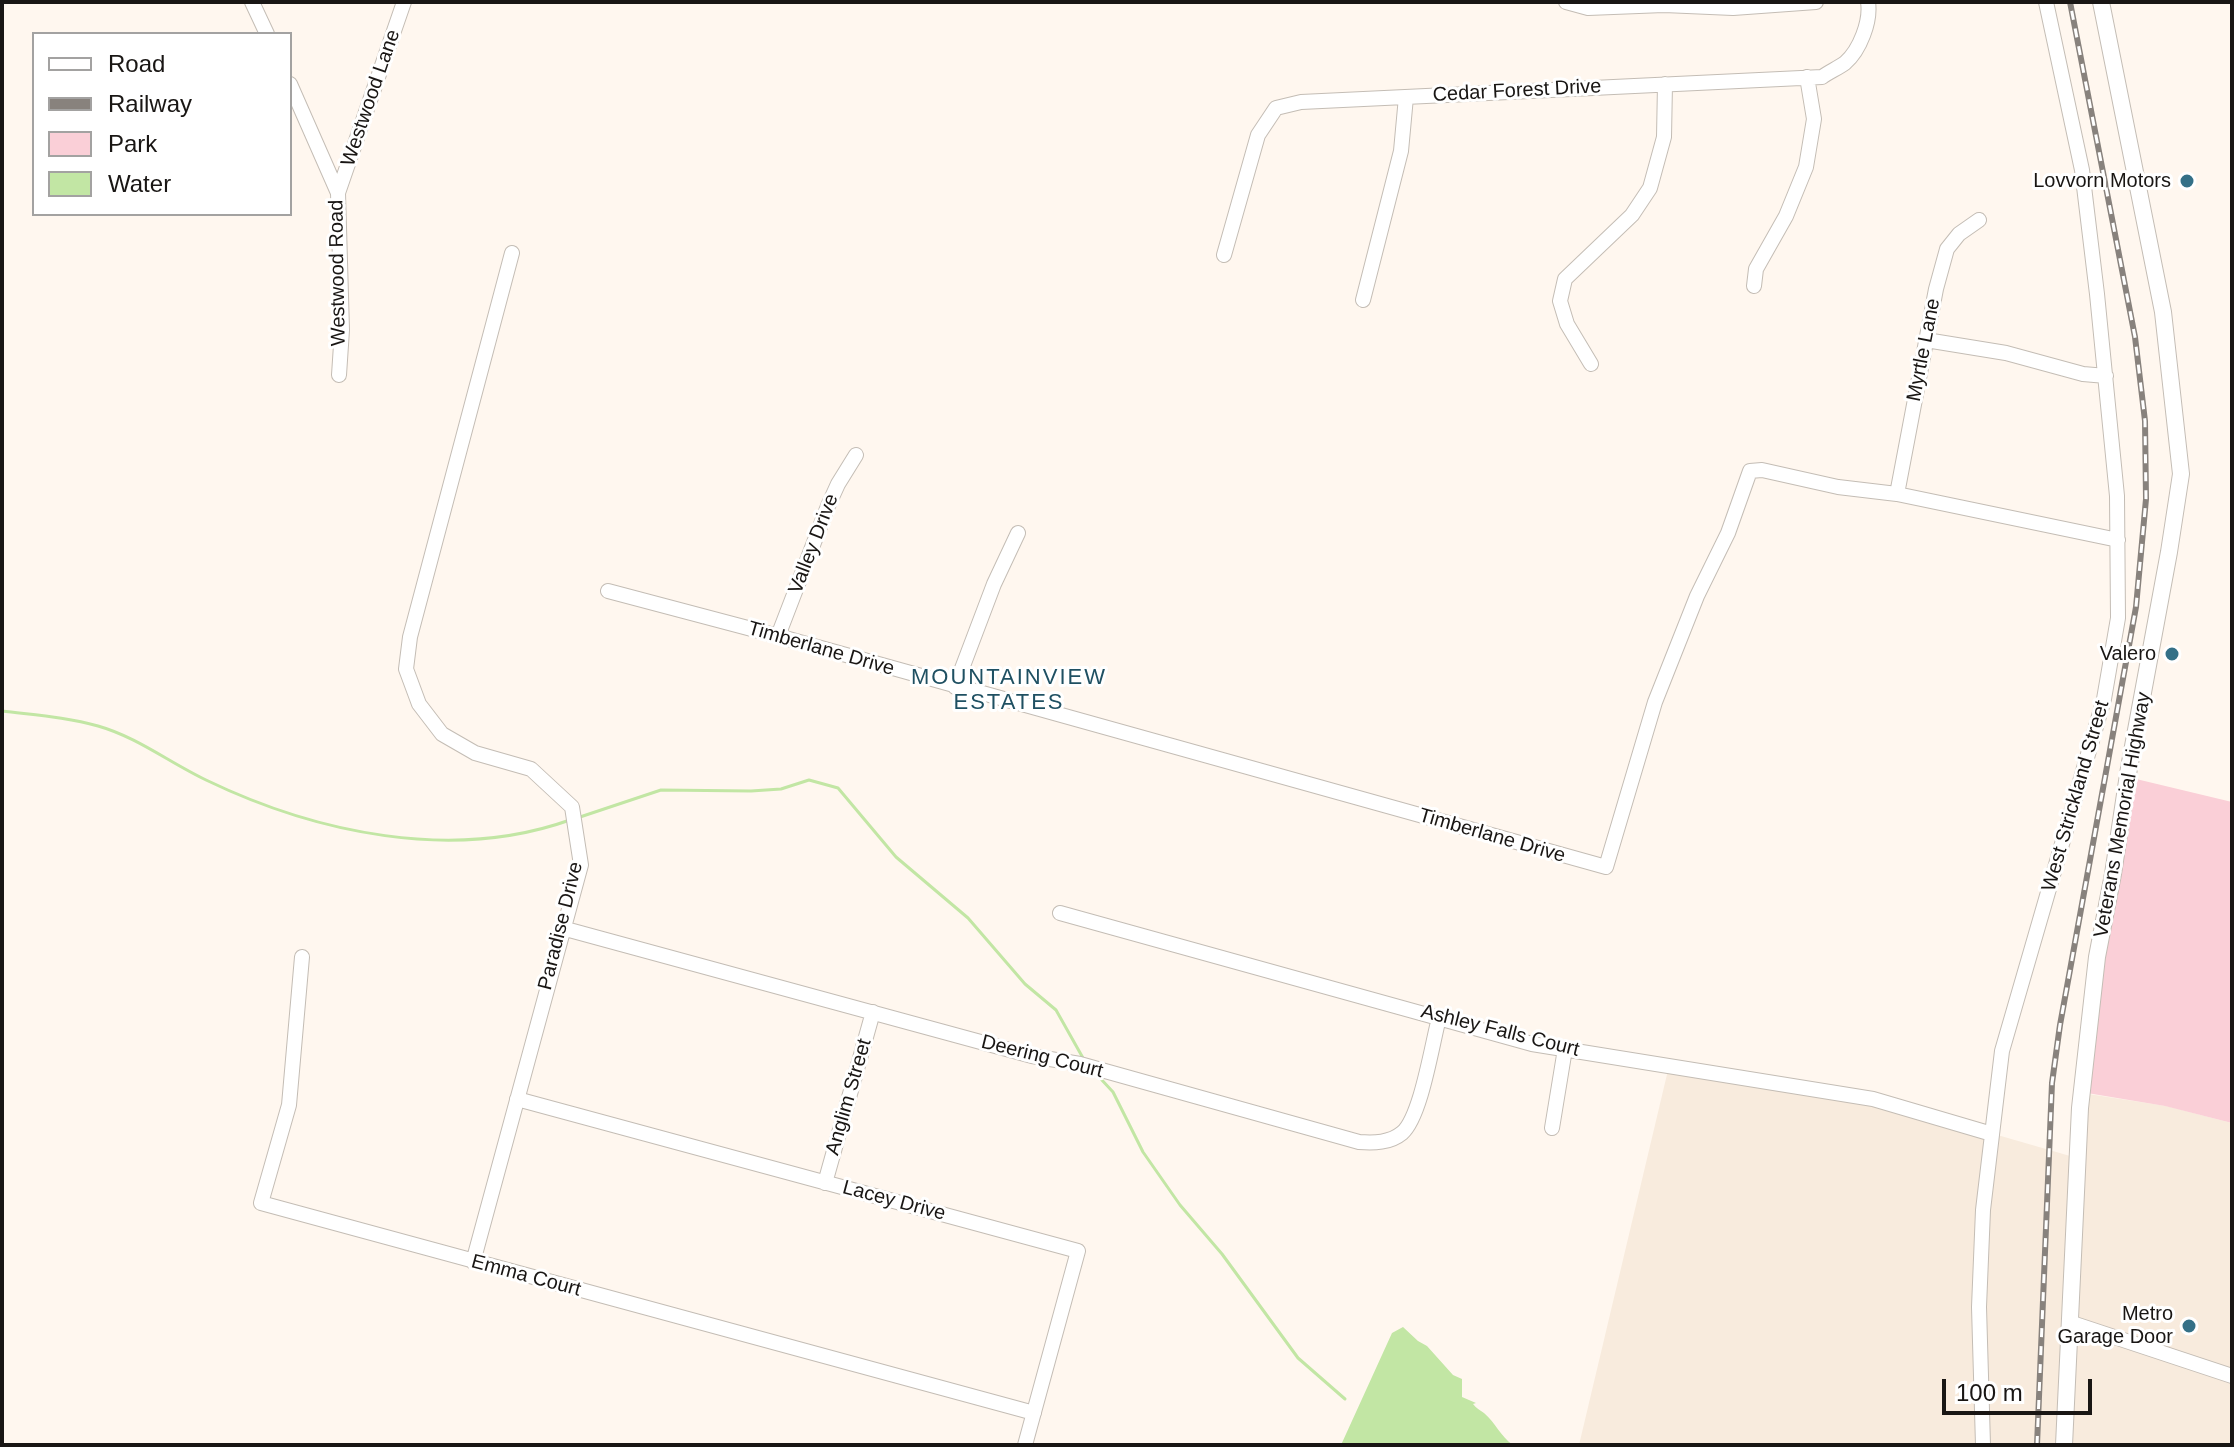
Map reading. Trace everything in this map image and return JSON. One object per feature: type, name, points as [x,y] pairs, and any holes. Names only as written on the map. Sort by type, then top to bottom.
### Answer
[{"type":"main road","name":"Veterans Memorial Highway","points":[[2064,1445],[2080,1108],[2097,957],[2181,474],[2163,312],[2101,2]]},
{"type":"street","points":[[252,2],[266,32]]},
{"type":"street","name":"Westwood Lane","points":[[338,193],[404,2]]},
{"type":"street","points":[[1566,2],[1588,8],[1664,5],[1733,8],[1816,2]]},
{"type":"street","name":"Cedar Forest Drive","points":[[1224,255],[1258,135],[1276,108],[1301,102],[1822,77],[1847,62],[1862,40],[1868,2]]},
{"type":"street","name":"West Strickland Street","points":[[1983,1445],[1979,1307],[1983,1210],[2002,1051],[2104,699],[2118,618],[2115,466],[2082,170],[2046,2]]},
{"type":"street","points":[[1754,286],[1756,269],[1786,216],[1806,167],[1814,119],[1807,77]]},
{"type":"street","points":[[1591,364],[1567,324],[1560,301],[1565,279],[1632,215],[1650,188],[1664,137],[1665,84]]},
{"type":"street","name":"Westwood Road","points":[[292,89],[338,193],[342,317],[339,375]]},
{"type":"street","points":[[1363,300],[1401,151],[1406,97]]},
{"type":"street","name":"Myrtle Lane","points":[[1897,494],[1936,289],[1947,249],[1959,234],[1979,220]]},
{"type":"street","name":"Paradise Drive","points":[[473,1262],[581,865],[572,807],[531,769],[475,753],[442,734],[419,704],[406,669],[410,637],[512,253]]},
{"type":"street","points":[[1926,340],[2006,353],[2083,374],[2106,376]]},
{"type":"street","name":"Valley Drive","points":[[778,636],[833,495],[856,455]]},
{"type":"street","name":"Timberlane Drive","points":[[608,591],[1606,867],[1655,702],[1697,596],[1728,533],[1750,471],[1762,470],[1838,487],[1897,494],[2118,540]]},
{"type":"street","points":[[955,687],[994,584],[1018,533]]},
{"type":"street","name":"Ashley Falls Court","points":[[1060,913],[1532,1044],[1873,1099],[1992,1134]]},
{"type":"street","name":"Deering Court","points":[[562,928],[1032,1056],[1080,1064],[1359,1142],[1379,1144],[1402,1134],[1415,1117],[1439,1018]]},
{"type":"street","name":"Emma Court","points":[[302,957],[289,1105],[261,1203],[1034,1413]]},
{"type":"street","name":"Anglim Street","points":[[825,1183],[873,1012]]},
{"type":"street","points":[[1552,1128],[1565,1049]]},
{"type":"street","name":"Lacey Drive","points":[[517,1099],[1078,1251],[1025,1445]]},
{"type":"street","points":[[2069,1322],[2232,1376]]},
{"type":"shaded area","points":[[1669,1066],[1873,1099],[2077,1158],[2082,1093],[2166,1106],[2232,1123],[2232,1445],[1579,1445]]},
{"type":"green space","points":[[2132,778],[2232,802],[2232,1123],[2165,1106],[2081,1092]]},
{"type":"water","points":[[1403,1327],[1427,1346],[1453,1375],[1462,1379],[1462,1397],[1476,1403],[1473,1404],[1513,1445],[1341,1445],[1392,1333]]},
{"type":"waterway","points":[[2,711],[98,726],[140,743],[206,780],[248,799],[338,827],[385,836],[432,840],[479,839],[525,833],[570,820]]},
{"type":"waterway","points":[[577,818],[661,790],[781,789],[809,780],[838,788],[896,857],[968,918],[1025,984],[1056,1010],[1083,1058]]},
{"type":"waterway","points":[[1100,1078],[1113,1092],[1143,1152],[1180,1205],[1222,1254],[1298,1358],[1345,1399]]},
{"type":"railway","points":[[2037,1445],[2052,1083],[2136,607],[2146,499],[2145,421],[2135,337],[2070,2]]},
{"type":"place","name":"Lovvorn Motors","points":[[2187,181]]},
{"type":"place","name":"Valero","points":[[2172,654]]},
{"type":"place","name":"Metro Garage Door","points":[[2189,1326]]},
{"type":"district","name":"MOUNTAINVIEW ESTATES","points":[[1009,690]]}]
